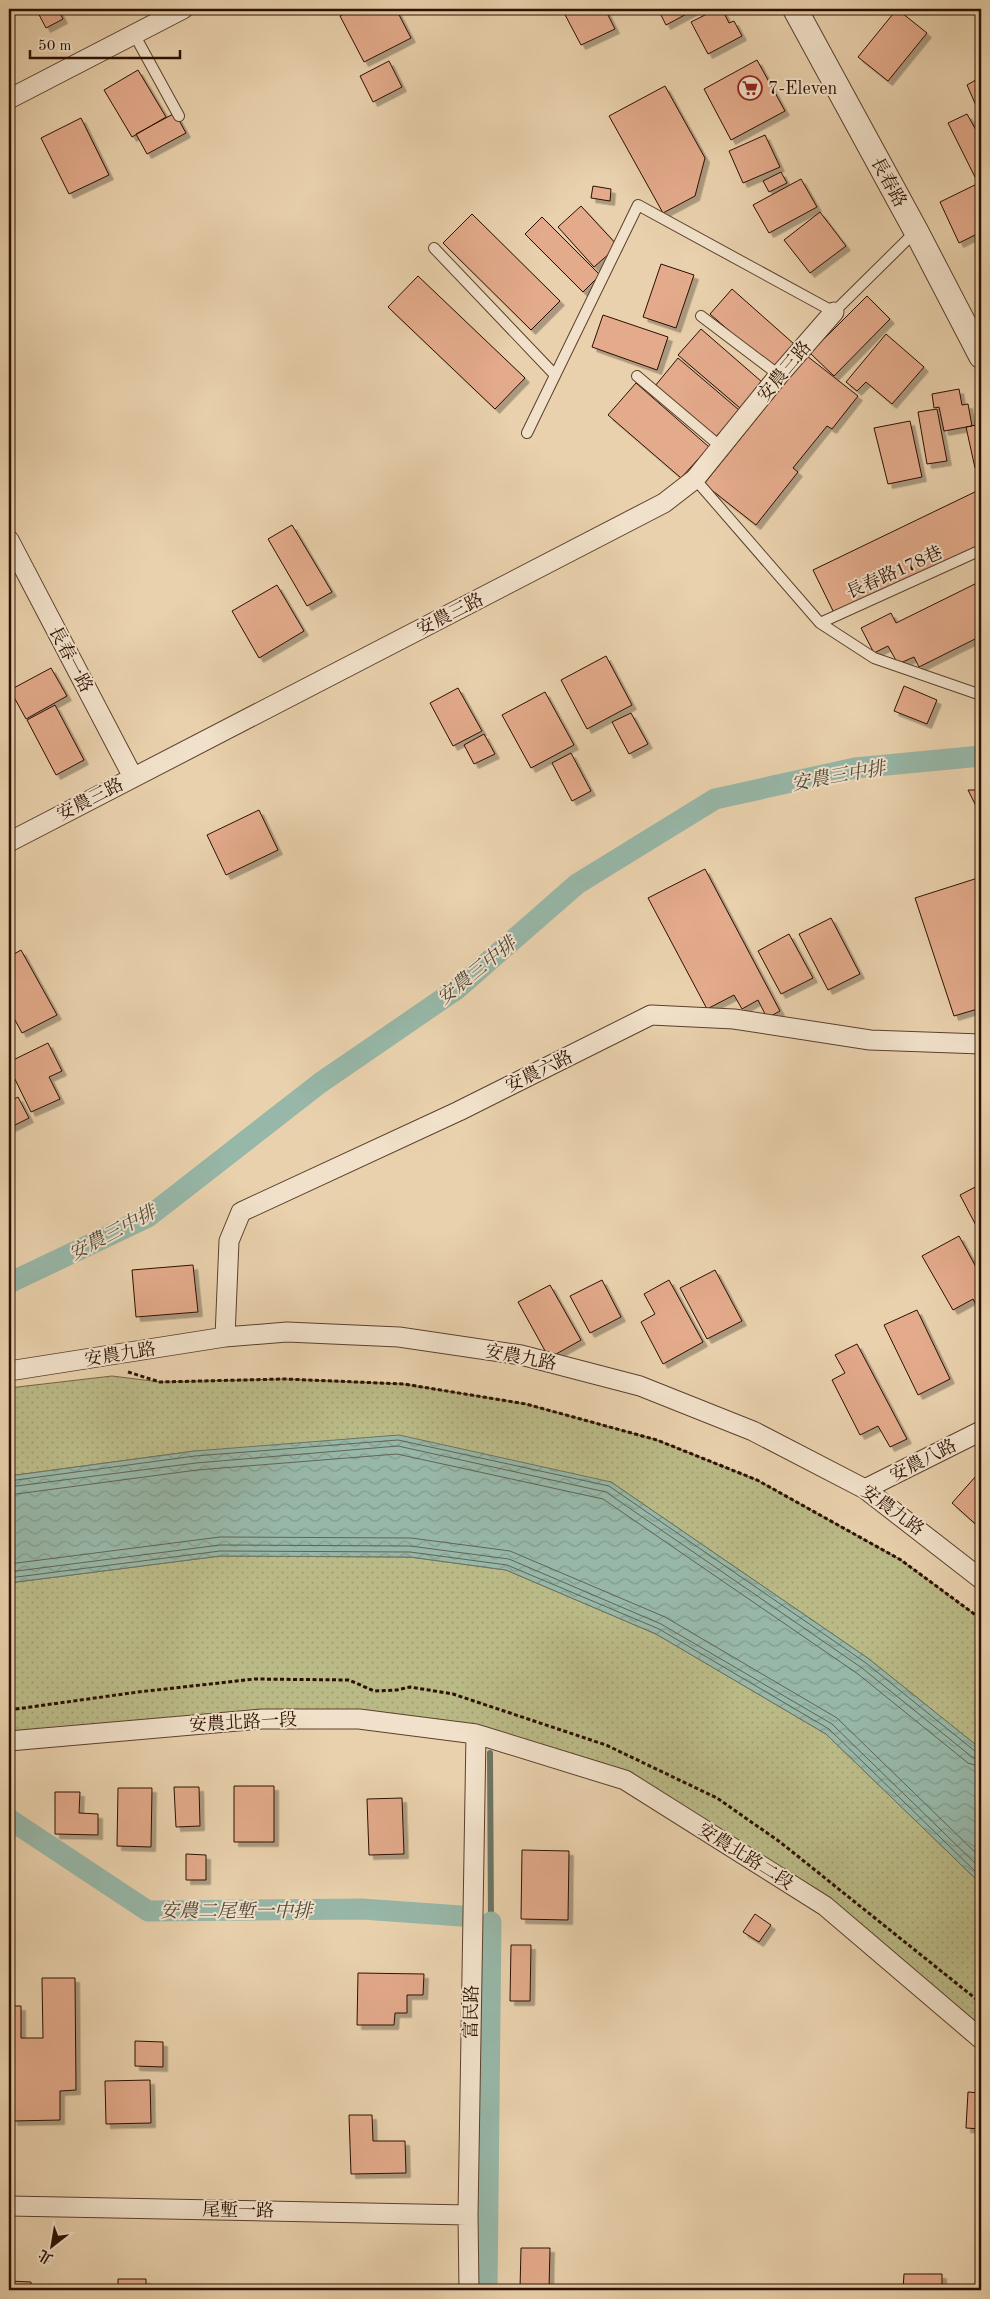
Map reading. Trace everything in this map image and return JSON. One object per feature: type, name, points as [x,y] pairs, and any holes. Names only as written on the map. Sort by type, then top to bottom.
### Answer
[{"type":"street","points":[[9,99],[183,9]]},
{"type":"street","name":"長春路","points":[[794,9],[916,231],[981,356]]},
{"type":"street","name":"安農三路","points":[[9,842],[664,503],[695,479],[779,375],[834,312]]},
{"type":"street","name":"長春一路","points":[[9,540],[133,777]]},
{"type":"street","name":"安農六路","points":[[225,1337],[229,1241],[241,1212],[459,1111],[651,1015],[734,1019],[870,1040],[981,1044]]},
{"type":"street","name":"安農九路","points":[[9,1371],[225,1337],[287,1332],[399,1337],[521,1355],[640,1386],[753,1431],[865,1489],[981,1579]]},
{"type":"street","name":"安農八路","points":[[865,1489],[981,1431]]},
{"type":"street","name":"安農北路一段","points":[[9,1741],[262,1719],[360,1719],[476,1734]]},
{"type":"street","name":"安農北路二段","points":[[476,1734],[625,1780],[825,1906],[981,2039]]},
{"type":"street","name":"富民路","points":[[469,2290],[468,2214],[476,1734]]},
{"type":"street","name":"尾塹一路","points":[[9,2206],[468,2214]]},
{"type":"lane","points":[[134,34],[179,116]]},
{"type":"lane","points":[[527,433],[638,205],[834,312],[916,231]]},
{"type":"lane","points":[[434,248],[556,376]]},
{"type":"lane","points":[[701,316],[779,375]]},
{"type":"lane","points":[[637,376],[721,447]]},
{"type":"lane","points":[[695,479],[820,623],[874,658],[981,695]]},
{"type":"lane","name":"長春路178巷","points":[[820,623],[981,550]]},
{"type":"path","points":[[123,1371],[160,1382],[285,1379],[404,1384],[526,1404],[656,1440],[766,1485],[901,1560],[981,1619]]},
{"type":"green space","points":[[112,1376],[160,1382],[285,1379],[404,1384],[526,1404],[657,1440],[757,1480],[901,1560],[981,1619],[981,1749],[869,1659],[611,1482],[195,1451],[9,1476],[9,1388]]},
{"type":"green space","points":[[220,1556],[410,1557],[506,1570],[656,1634],[826,1734],[981,1884],[981,2039],[825,1906],[625,1780],[476,1734],[359,1719],[9,1741],[9,1583]]},
{"type":"water","points":[[399,1435],[611,1482],[869,1659],[981,1749],[981,1884],[826,1734],[656,1634],[506,1570],[410,1557],[220,1556],[9,1583],[9,1476],[195,1451]]},
{"type":"building","points":[[36,9],[58,9],[63,19],[46,28]]},
{"type":"building","points":[[353,9],[396,9],[411,38],[364,62],[340,16]]},
{"type":"building","points":[[562,9],[605,9],[615,29],[581,45]]},
{"type":"building","points":[[658,9],[694,9],[694,10],[666,25]]},
{"type":"building","points":[[717,9],[722,9],[729,23],[734,21],[742,36],[708,54],[691,22]]},
{"type":"building","points":[[897,9],[927,33],[888,81],[858,57]]},
{"type":"building","points":[[757,60],[785,111],[731,140],[704,89]]},
{"type":"building","points":[[389,61],[402,87],[373,102],[360,76]]},
{"type":"building","points":[[138,70],[166,117],[132,137],[104,90]]},
{"type":"building","points":[[981,77],[981,117],[967,85]]},
{"type":"building","points":[[665,86],[705,158],[695,196],[663,213],[609,116]]},
{"type":"building","points":[[175,113],[186,133],[147,154],[136,134]]},
{"type":"building","points":[[967,114],[977,132],[981,130],[981,176],[976,179],[948,123]]},
{"type":"building","points":[[81,118],[109,175],[69,194],[41,138]]},
{"type":"building","points":[[765,135],[780,167],[743,183],[729,151]]},
{"type":"building","points":[[781,172],[787,183],[769,192],[763,181]]},
{"type":"building","points":[[801,179],[817,207],[769,233],[753,205]]},
{"type":"building","points":[[981,182],[981,232],[959,243],[940,202]]},
{"type":"building","points":[[593,186],[611,189],[610,201],[591,198]]},
{"type":"building","points":[[581,206],[618,246],[594,267],[558,227]]},
{"type":"building","points":[[820,212],[846,246],[810,273],[784,240]]},
{"type":"building","points":[[472,214],[560,301],[531,330],[443,243]]},
{"type":"building","points":[[542,217],[600,275],[583,292],[525,234]]},
{"type":"building","points":[[661,264],[694,275],[676,328],[643,317]]},
{"type":"building","points":[[418,276],[525,378],[495,409],[388,307]]},
{"type":"building","points":[[732,289],[794,344],[773,369],[710,314]]},
{"type":"building","points":[[867,296],[890,319],[834,376],[810,353]]},
{"type":"building","points":[[603,315],[668,337],[657,370],[592,347]]},
{"type":"building","points":[[701,329],[762,382],[740,408],[678,355]]},
{"type":"building","points":[[886,334],[924,367],[892,404],[866,382],[857,391],[846,382]]},
{"type":"building","points":[[807,356],[858,396],[832,429],[827,426],[793,468],[798,472],[756,525],[704,484]]},
{"type":"building","points":[[678,358],[739,410],[715,438],[655,386]]},
{"type":"building","points":[[636,383],[709,447],[681,478],[608,415]]},
{"type":"building","points":[[959,389],[962,405],[968,404],[972,426],[944,431],[939,407],[934,408],[932,394]]},
{"type":"building","points":[[937,409],[947,461],[927,464],[918,412]]},
{"type":"building","points":[[910,421],[922,477],[888,484],[874,428]]},
{"type":"building","points":[[981,424],[981,467],[975,468],[966,427]]},
{"type":"building","points":[[981,489],[981,544],[835,615],[813,570]]},
{"type":"building","points":[[292,525],[332,592],[307,606],[268,539]]},
{"type":"building","points":[[981,581],[981,636],[919,667],[914,657],[898,664],[888,646],[874,653],[861,628],[891,613],[896,623]]},
{"type":"building","points":[[277,585],[304,631],[259,658],[232,611]]},
{"type":"building","points":[[606,656],[632,705],[587,729],[561,680]]},
{"type":"building","points":[[51,668],[67,696],[26,719],[10,690]]},
{"type":"building","points":[[904,686],[937,700],[927,724],[894,711]]},
{"type":"building","points":[[458,688],[482,731],[453,746],[430,703]]},
{"type":"building","points":[[545,692],[574,745],[531,768],[502,715]]},
{"type":"building","points":[[55,705],[84,760],[56,775],[27,720]]},
{"type":"building","points":[[631,713],[648,744],[629,754],[612,722]]},
{"type":"building","points":[[484,734],[495,754],[474,764],[464,745]]},
{"type":"building","points":[[571,753],[591,791],[572,801],[552,763]]},
{"type":"building","points":[[968,790],[981,790],[981,816]]},
{"type":"building","points":[[259,810],[278,850],[226,875],[207,835]]},
{"type":"building","points":[[705,869],[780,1011],[767,1018],[758,1000],[742,1009],[734,995],[707,1009],[648,898]]},
{"type":"building","points":[[981,877],[981,1008],[954,1016],[915,898]]},
{"type":"building","points":[[831,918],[860,974],[828,990],[799,934]]},
{"type":"building","points":[[789,934],[813,978],[781,994],[758,951]]},
{"type":"building","points":[[21,950],[57,1015],[22,1033],[9,1009],[9,957]]},
{"type":"building","points":[[48,1043],[62,1071],[49,1077],[60,1099],[31,1112],[9,1067],[9,1062]]},
{"type":"building","points":[[18,1097],[29,1118],[9,1128],[9,1102]]},
{"type":"building","points":[[981,1184],[981,1235],[960,1195]]},
{"type":"building","points":[[959,1236],[981,1276],[981,1314],[973,1299],[953,1310],[922,1256]]},
{"type":"building","points":[[193,1265],[198,1312],[136,1317],[132,1270]]},
{"type":"building","points":[[715,1270],[742,1321],[707,1339],[680,1288]]},
{"type":"building","points":[[602,1280],[621,1317],[590,1333],[570,1296]]},
{"type":"building","points":[[669,1280],[703,1342],[663,1364],[641,1322],[655,1314],[644,1294]]},
{"type":"building","points":[[550,1285],[581,1340],[549,1358],[518,1302]]},
{"type":"building","points":[[917,1310],[950,1379],[918,1395],[884,1325]]},
{"type":"building","points":[[857,1344],[907,1439],[890,1447],[878,1426],[860,1435],[832,1380],[845,1373],[835,1355]]},
{"type":"building","points":[[976,1476],[981,1480],[981,1529],[952,1503]]},
{"type":"building","points":[[234,1786],[274,1786],[274,1842],[234,1842]]},
{"type":"building","points":[[174,1787],[199,1787],[200,1826],[176,1827]]},
{"type":"building","points":[[118,1788],[152,1788],[151,1847],[117,1846]]},
{"type":"building","points":[[55,1792],[80,1792],[79,1813],[98,1814],[98,1835],[55,1834]]},
{"type":"building","points":[[402,1798],[404,1854],[369,1855],[367,1799]]},
{"type":"building","points":[[522,1850],[569,1851],[568,1920],[521,1919]]},
{"type":"building","points":[[186,1854],[206,1855],[206,1880],[186,1880]]},
{"type":"building","points":[[755,1914],[771,1925],[759,1942],[743,1932]]},
{"type":"building","points":[[511,1945],[531,1945],[530,2001],[510,2001]]},
{"type":"building","points":[[358,1973],[424,1974],[423,1995],[407,1995],[407,2013],[395,2013],[394,2025],[357,2025]]},
{"type":"building","points":[[42,1978],[75,1978],[76,2090],[60,2091],[60,2120],[13,2121],[12,2092],[9,2092],[9,2006],[21,2006],[21,2038],[43,2038]]},
{"type":"building","points":[[135,2041],[163,2042],[163,2067],[135,2066]]},
{"type":"building","points":[[150,2080],[151,2123],[106,2124],[105,2081]]},
{"type":"building","points":[[968,2092],[981,2093],[981,2129],[966,2128]]},
{"type":"building","points":[[349,2115],[372,2115],[373,2141],[405,2141],[406,2173],[351,2174]]},
{"type":"building","points":[[521,2248],[550,2248],[549,2290],[520,2290]]},
{"type":"building","points":[[904,2274],[942,2274],[942,2290],[903,2290]]},
{"type":"building","points":[[118,2279],[146,2279],[146,2290],[118,2290]]},
{"type":"building","points":[[9,2281],[31,2282],[31,2290],[9,2290]]},
{"type":"waterway","name":"安農三中排","points":[[9,1283],[148,1217],[320,1083],[457,989],[577,884],[715,799],[855,768],[981,756]]},
{"type":"waterway","points":[[490,1753],[491,1922]]},
{"type":"waterway","name":"安農二尾塹一中排","points":[[9,1819],[148,1911],[362,1909],[461,1916]]},
{"type":"waterway","name":"安農二尾塹一中排","points":[[487,2290],[491,1922]]},
{"type":"place","name":"7-Eleven","points":[[750,88]]}]
